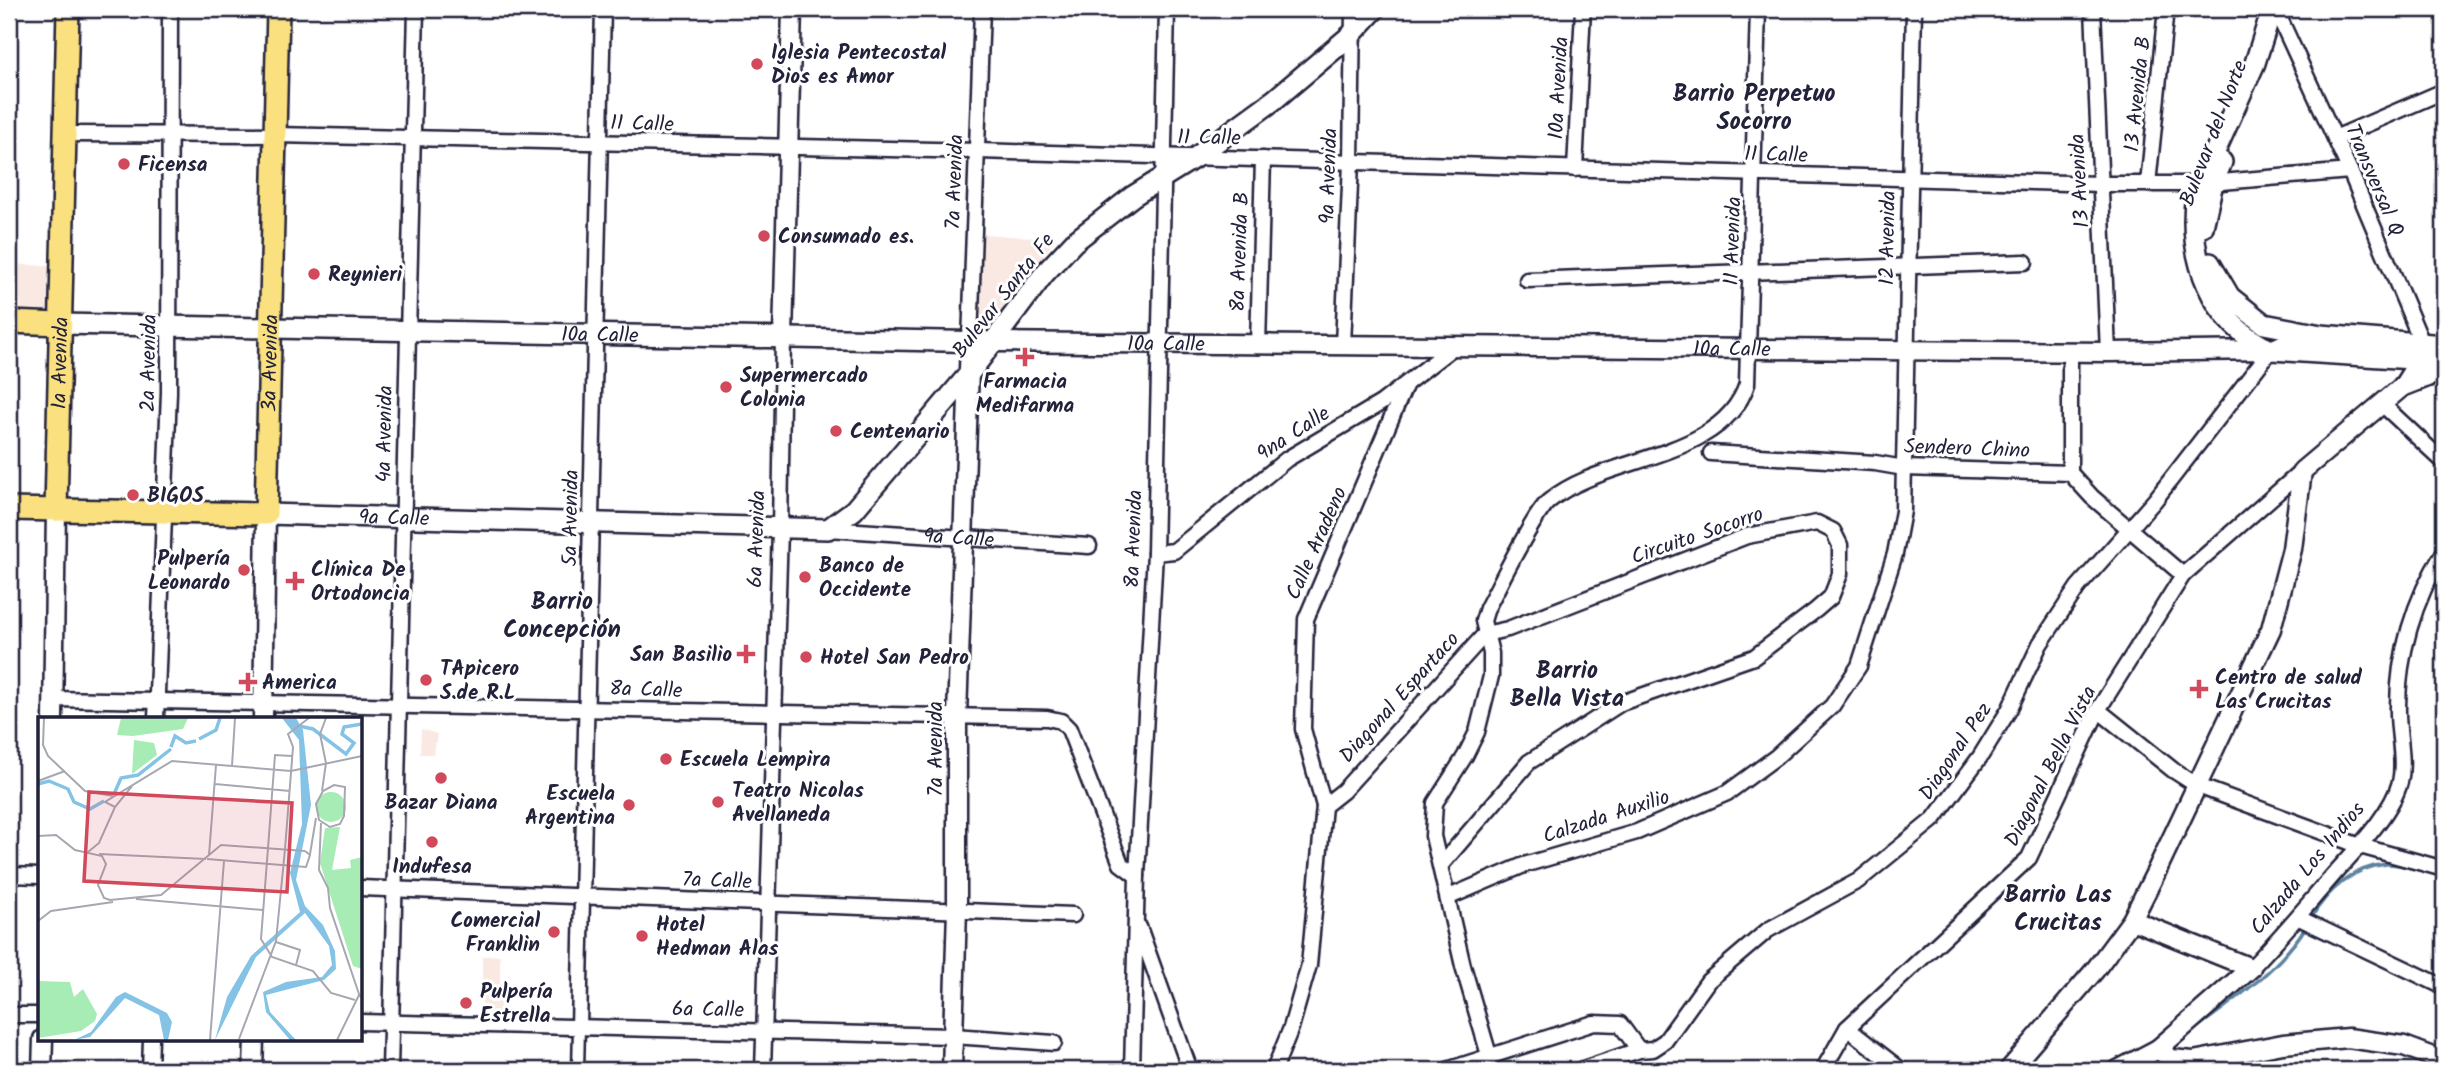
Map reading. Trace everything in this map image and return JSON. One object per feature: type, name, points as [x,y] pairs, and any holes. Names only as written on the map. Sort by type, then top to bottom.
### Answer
[{"type":"main road","name":"1a Avenida","points":[[56,510],[68,9]]},
{"type":"main road","name":"3a Avenida","points":[[266,514],[278,9]]},
{"type":"main road","name":"Bulevar Santa Fe","points":[[828,529],[854,510],[969,374],[1044,274],[1074,242],[1133,196],[1163,168],[1196,157],[1274,100],[1351,35],[1375,9]]},
{"type":"main road","name":"Bulevar del Norte","points":[[2276,14],[2192,218],[2194,247],[2211,295],[2237,329],[2250,341],[2271,351],[2421,351],[2444,345]]},
{"type":"main road","name":"Bulevar del Norte","points":[[2205,184],[2205,251],[2215,276],[2230,297],[2264,324],[2421,351],[2444,362]]},
{"type":"main road","name":"10a Calle","points":[[9,322],[994,342]]},
{"type":"main road","points":[[2403,386],[2444,370]]},
{"type":"main road","name":"9a Calle","points":[[9,509],[780,530]]},
{"type":"main road","points":[[780,530],[828,529]]},
{"type":"street","name":"2a Avenida","points":[[156,717],[170,326],[170,9]]},
{"type":"street","name":"4a Avenida","points":[[390,1070],[416,9]]},
{"type":"street","name":"5a Avenida","points":[[578,1070],[603,9]]},
{"type":"street","name":"6a Avenida","points":[[763,1070],[780,530],[792,9]]},
{"type":"street","name":"7a Avenida","points":[[952,1070],[957,909],[957,716],[982,9]]},
{"type":"street","name":"8a Avenida","points":[[1132,1070],[1137,876],[1155,553],[1157,345],[1167,9]]},
{"type":"street","name":"9a Avenida","points":[[1343,345],[1351,162],[1353,9]]},
{"type":"street","name":"10a Avenida","points":[[1576,169],[1583,9]]},
{"type":"street","name":"11 Avenida","points":[[1749,348],[1756,174],[1758,9]]},
{"type":"street","name":"12 Avenida","points":[[1904,468],[1914,9]]},
{"type":"street","name":"13 Avenida","points":[[2093,9],[2108,352]]},
{"type":"street","name":"13 Avenida B","points":[[2148,184],[2166,9]]},
{"type":"street","name":"Transversal Q","points":[[2276,14],[2350,172],[2421,351]]},
{"type":"street","points":[[2335,138],[2444,91]]},
{"type":"street","name":"11 Calle","points":[[66,134],[276,135],[979,151],[1163,168]]},
{"type":"street","name":"11 Calle","points":[[1196,157],[2100,184],[2205,184],[2350,172]]},
{"type":"street","name":"8a Avenida B","points":[[1258,346],[1263,159]]},
{"type":"street","points":[[1527,280],[2025,262]]},
{"type":"street","name":"10a Calle","points":[[994,342],[2108,352],[2271,351],[2289,342],[2321,335]]},
{"type":"street","name":"9na Calle","points":[[1155,553],[1174,551],[1287,460],[1405,386],[1456,345]]},
{"type":"street","name":"Diagonal Espartaco","points":[[1324,806],[1343,791],[1485,634],[1483,621],[1487,608],[1546,503],[1576,485],[1701,436],[1724,420],[1744,395],[1749,348]]},
{"type":"street","points":[[2070,351],[2070,473],[2129,530],[2183,575]]},
{"type":"street","name":"Diagonal Pez","points":[[1580,1070],[1639,1050],[1653,1049],[1665,1041],[1708,981],[1768,930],[1858,881],[1934,819],[1980,757],[2009,710],[2040,644],[2078,587],[2129,530],[2271,351]]},
{"type":"street","points":[[2010,1070],[2095,970],[2132,920],[2198,786],[2271,629],[2292,549],[2302,471],[2403,386],[2421,351]]},
{"type":"street","name":"Calle Aradeno","points":[[1324,806],[1303,729],[1306,619],[1405,386]]},
{"type":"street","points":[[2382,404],[2444,463]]},
{"type":"street","name":"Sendero Chino","points":[[1711,453],[1875,463],[1904,468],[2070,473]]},
{"type":"street","name":"Calzada Auxilio","points":[[1449,897],[1524,865],[1637,832],[1727,793],[1776,757],[1832,706],[1859,666],[1891,567],[1903,511],[1904,468]]},
{"type":"street","name":"Diagonal Bella Vista","points":[[1823,1070],[1847,1028],[2029,858],[2098,710],[2183,575],[2302,471]]},
{"type":"street","name":"1a Avenida","points":[[53,717],[56,510]]},
{"type":"street","name":"3a Avenida","points":[[263,711],[266,514]]},
{"type":"street","name":"Circuito Socorro","points":[[1441,865],[1529,762],[1573,732],[1621,703],[1754,657],[1816,610],[1830,597],[1840,574],[1840,545],[1833,531],[1816,523],[1747,536],[1508,629],[1485,634]]},
{"type":"street","name":"9a Calle","points":[[828,529],[1088,546]]},
{"type":"street","name":"Calzada Los Indios","points":[[2118,1070],[2166,1059],[2251,968],[2303,919],[2360,846],[2396,793],[2401,779],[2398,710],[2405,641],[2429,575],[2444,552]]},
{"type":"street","points":[[1485,634],[1492,664],[1482,715],[1465,756],[1435,803],[1433,836],[1463,966],[1489,1055]]},
{"type":"street","name":"8a Calle","points":[[54,699],[156,701],[263,711],[399,706],[1047,718],[1061,721],[1069,729],[1121,864],[1137,876]]},
{"type":"street","points":[[2098,710],[2173,770],[2198,786],[2360,846],[2444,869]]},
{"type":"street","points":[[1274,1070],[1291,1028],[1309,965],[1324,806]]},
{"type":"street","points":[[9,875],[38,876]]},
{"type":"street","name":"7a Calle","points":[[362,888],[1073,915]]},
{"type":"street","points":[[1136,918],[1190,1070]]},
{"type":"street","points":[[2303,919],[2444,987]]},
{"type":"street","points":[[2132,920],[2251,968]]},
{"type":"street","points":[[9,1015],[38,1015]]},
{"type":"street","points":[[1447,1070],[1594,1023],[1615,1021],[1620,1024],[1639,1050]]},
{"type":"street","name":"6a Calle","points":[[362,1022],[953,1036],[1054,1043]]},
{"type":"street","points":[[1847,1028],[1901,1070]]},
{"type":"street","points":[[2166,1059],[2218,1063],[2283,1044],[2348,1038],[2404,1046],[2444,1061]]},
{"type":"street","points":[[42,1070],[43,1040]]},
{"type":"street","points":[[150,1070],[151,1040]]},
{"type":"street","points":[[253,1070],[254,1040]]},
{"type":"shaded area","points":[[984,234],[1055,239],[995,327],[980,327],[980,270]]},
{"type":"shaded area","points":[[9,264],[49,266],[48,313],[21,310],[20,297],[9,295]]},
{"type":"shaded area","points":[[421,729],[437,734],[434,754],[420,754]]},
{"type":"shaded area","points":[[500,955],[500,1016],[482,1016],[482,956]]},
{"type":"waterway","points":[[2311,918],[2333,890],[2363,870],[2391,864],[2425,871]]},
{"type":"waterway","points":[[2182,1039],[2266,973],[2307,925]]},
{"type":"waterway","points":[[2146,1070],[2160,1057]]},
{"type":"place","name":"Iglesia Pentecostal Dios es Amor","points":[[757,64]]},
{"type":"place","name":"Ficensa","points":[[124,164]]},
{"type":"place","name":"Consumado es.","points":[[764,236]]},
{"type":"place","name":"Reynieri","points":[[314,274]]},
{"type":"place","name":"Farmacia Medifarma","points":[[1025,357]]},
{"type":"place","name":"Supermercado Colonia","points":[[726,387]]},
{"type":"place","name":"Centenario","points":[[836,431]]},
{"type":"place","name":"BIGOS","points":[[133,495]]},
{"type":"place","name":"Pulpería Leonardo","points":[[244,570]]},
{"type":"place","name":"Banco de Occidente","points":[[805,577]]},
{"type":"place","name":"Clínica De Ortodoncia","points":[[295,581]]},
{"type":"place","name":"San Basilio","points":[[746,654]]},
{"type":"place","name":"Hotel San Pedro","points":[[806,657]]},
{"type":"place","name":"TApicero S.de R.L","points":[[426,680]]},
{"type":"place","name":"America","points":[[248,682]]},
{"type":"place","name":"Centro de salud Las Crucitas","points":[[2199,689]]},
{"type":"place","name":"Escuela Lempira","points":[[666,759]]},
{"type":"place","name":"Bazar Diana","points":[[441,778]]},
{"type":"place","name":"Teatro Nicolas Avellaneda","points":[[718,802]]},
{"type":"place","name":"Escuela Argentina","points":[[629,805]]},
{"type":"place","name":"Indufesa","points":[[432,842]]},
{"type":"place","name":"Comercial Franklin","points":[[554,932]]},
{"type":"place","name":"Hotel Hedman Alas","points":[[642,936]]},
{"type":"place","name":"Pulpería Estrella","points":[[466,1003]]},
{"type":"district","name":"Barrio Perpetuo Socorro","points":[[1754,107]]},
{"type":"district","name":"Barrio Concepción","points":[[562,615]]},
{"type":"district","name":"Barrio Bella Vista","points":[[1567,684]]},
{"type":"district","name":"Barrio Las Crucitas","points":[[2058,908]]}]
